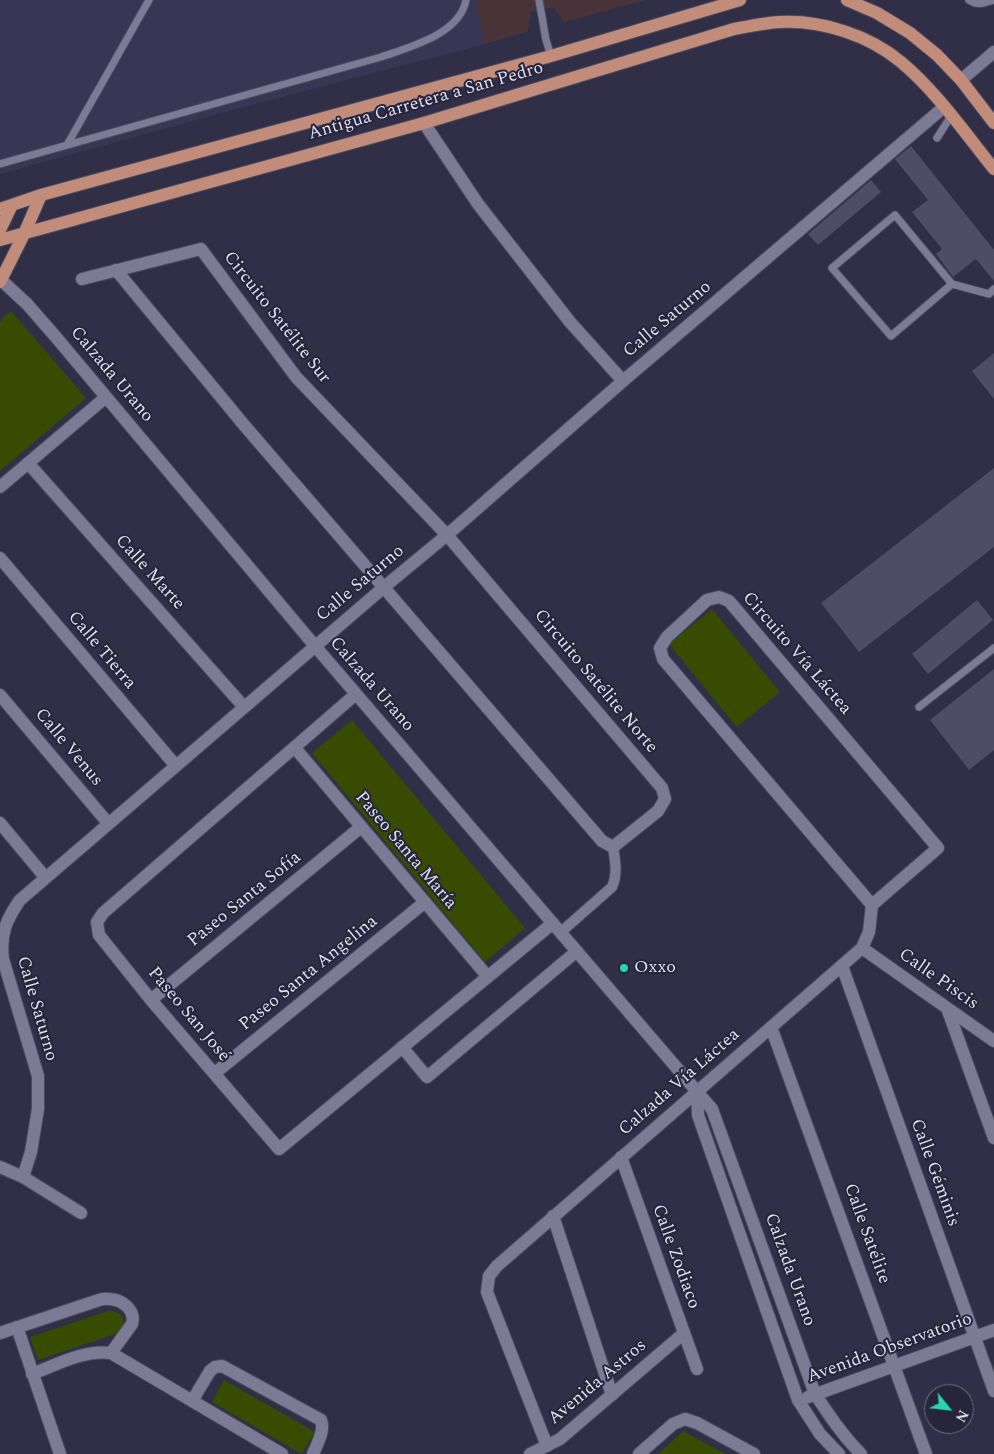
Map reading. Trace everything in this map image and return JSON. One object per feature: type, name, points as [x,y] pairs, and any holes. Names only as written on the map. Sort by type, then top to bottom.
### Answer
[{"type":"main road","name":"Antigua Carretera a San Pedro","points":[[6,207],[41,195],[551,56],[740,0]]},
{"type":"main road","points":[[847,0],[878,13],[910,33],[937,54],[961,80],[994,123]]},
{"type":"main road","name":"Antigua Carretera a San Pedro","points":[[0,240],[424,123],[725,32],[759,24],[781,22],[808,23],[834,28],[881,48],[900,61],[925,84],[994,169]]},
{"type":"main road","points":[[0,280],[24,234],[41,195]]},
{"type":"main road","points":[[0,230],[6,207]]},
{"type":"street","points":[[961,80],[994,52]]},
{"type":"street","name":"Calle Saturno","points":[[23,1177],[31,1152],[38,1109],[38,1076],[3,959],[1,944],[4,927],[20,900],[447,535],[623,381],[947,112]]},
{"type":"street","points":[[424,123],[478,204],[570,322],[623,381]]},
{"type":"street","name":"Circuito Satélite Sur","points":[[82,279],[201,249],[296,377],[447,535]]},
{"type":"street","points":[[116,270],[244,425],[383,588],[602,841],[613,847],[616,873],[612,886],[557,927]]},
{"type":"street","name":"Calzada Urano","points":[[0,280],[26,304],[55,336],[315,646],[712,1109],[815,1394],[831,1419],[861,1454]]},
{"type":"street","points":[[0,487],[106,397]]},
{"type":"street","name":"Calle Marte","points":[[28,463],[244,707]]},
{"type":"street","name":"Circuito Satélite Norte","points":[[447,535],[662,788],[665,799],[658,811],[613,847]]},
{"type":"street","name":"Calle Tierra","points":[[0,558],[176,766]]},
{"type":"street","name":"Circuito Vía Láctea","points":[[719,597],[729,601],[938,848],[872,905],[663,659],[660,648],[667,637],[707,600],[719,597]]},
{"type":"street","name":"Paseo San José","points":[[356,694],[103,912],[97,922],[100,935],[151,1000],[279,1149],[523,947],[557,927]]},
{"type":"street","name":"Calle Venus","points":[[0,695],[108,823]]},
{"type":"street","name":"Paseo Santa María","points":[[295,748],[488,977]]},
{"type":"street","points":[[0,823],[45,877]]},
{"type":"street","name":"Paseo Santa Sofía","points":[[151,1000],[362,827]]},
{"type":"street","name":"Paseo Santa Angelina","points":[[215,1073],[425,902]]},
{"type":"street","name":"Calzada Vía Láctea","points":[[547,1446],[487,1292],[489,1276],[496,1266],[862,948],[869,932],[872,905]]},
{"type":"street","name":"Calle Piscis","points":[[862,948],[994,1041]]},
{"type":"street","points":[[402,1047],[428,1077],[577,951]]},
{"type":"street","name":"Calle Géminis","points":[[842,966],[994,1391]]},
{"type":"street","points":[[947,1008],[994,1138]]},
{"type":"street","name":"Calle Satélite","points":[[771,1027],[926,1454]]},
{"type":"street","name":"Calzada Urano","points":[[697,1091],[698,1115],[798,1400],[820,1434],[839,1454]]},
{"type":"street","name":"Calle Zodiaco","points":[[621,1157],[696,1369]]},
{"type":"street","points":[[0,1167],[23,1177],[81,1213]]},
{"type":"street","points":[[553,1216],[612,1395]]},
{"type":"street","points":[[0,1333],[106,1298],[125,1304],[132,1312],[133,1319],[132,1324],[111,1353]]},
{"type":"street","points":[[17,1327],[60,1454]]},
{"type":"street","name":"Avenida Observatorio","points":[[798,1400],[994,1330]]},
{"type":"street","name":"Avenida Astros","points":[[530,1454],[560,1439],[684,1333]]},
{"type":"street","points":[[32,1374],[77,1357],[101,1352],[111,1353],[282,1454]]},
{"type":"street","points":[[192,1401],[210,1371],[215,1367],[222,1366],[320,1420],[322,1430],[313,1454]]},
{"type":"street","points":[[638,1454],[673,1424],[685,1419],[697,1423],[754,1454]]},
{"type":"lane","points":[[67,145],[149,0]]},
{"type":"lane","points":[[0,164],[381,57],[419,44],[449,27],[460,16],[466,0]]},
{"type":"lane","points":[[539,0],[546,40],[551,56]]},
{"type":"lane","points":[[969,0],[977,4],[984,4],[994,0]]},
{"type":"lane","points":[[937,138],[947,112]]},
{"type":"lane","points":[[952,284],[891,336],[832,268],[894,215],[952,284],[989,294],[994,289]]},
{"type":"lane","points":[[919,706],[994,648]]},
{"type":"shaded area","points":[[0,0],[645,0],[564,22],[554,7],[531,12],[528,31],[0,174]]},
{"type":"shaded area","points":[[475,0],[645,0],[564,22],[554,7],[531,12],[528,31],[485,44]]},
{"type":"green space","points":[[11,311],[86,398],[0,471],[0,323],[4,316]]},
{"type":"green space","points":[[712,609],[780,692],[737,727],[669,644]]},
{"type":"green space","points":[[352,720],[525,928],[485,962],[312,753]]},
{"type":"green space","points":[[108,1311],[117,1312],[123,1318],[123,1325],[118,1333],[38,1360],[30,1337]]},
{"type":"green space","points":[[224,1380],[315,1432],[302,1454],[212,1402]]},
{"type":"green space","points":[[683,1431],[726,1454],[658,1454]]},
{"type":"building","points":[[911,146],[994,250],[994,281],[976,259],[953,277],[936,254],[942,249],[912,212],[928,200],[895,159]]},
{"type":"building","points":[[871,180],[881,192],[818,245],[808,234]]},
{"type":"building","points":[[994,353],[994,399],[972,371]]},
{"type":"building","points":[[994,468],[994,547],[859,652],[821,603]]},
{"type":"building","points":[[977,600],[993,620],[928,674],[912,654]]},
{"type":"building","points":[[994,669],[994,750],[969,770],[930,720]]},
{"type":"place","name":"Oxxo","points":[[624,968]]}]
